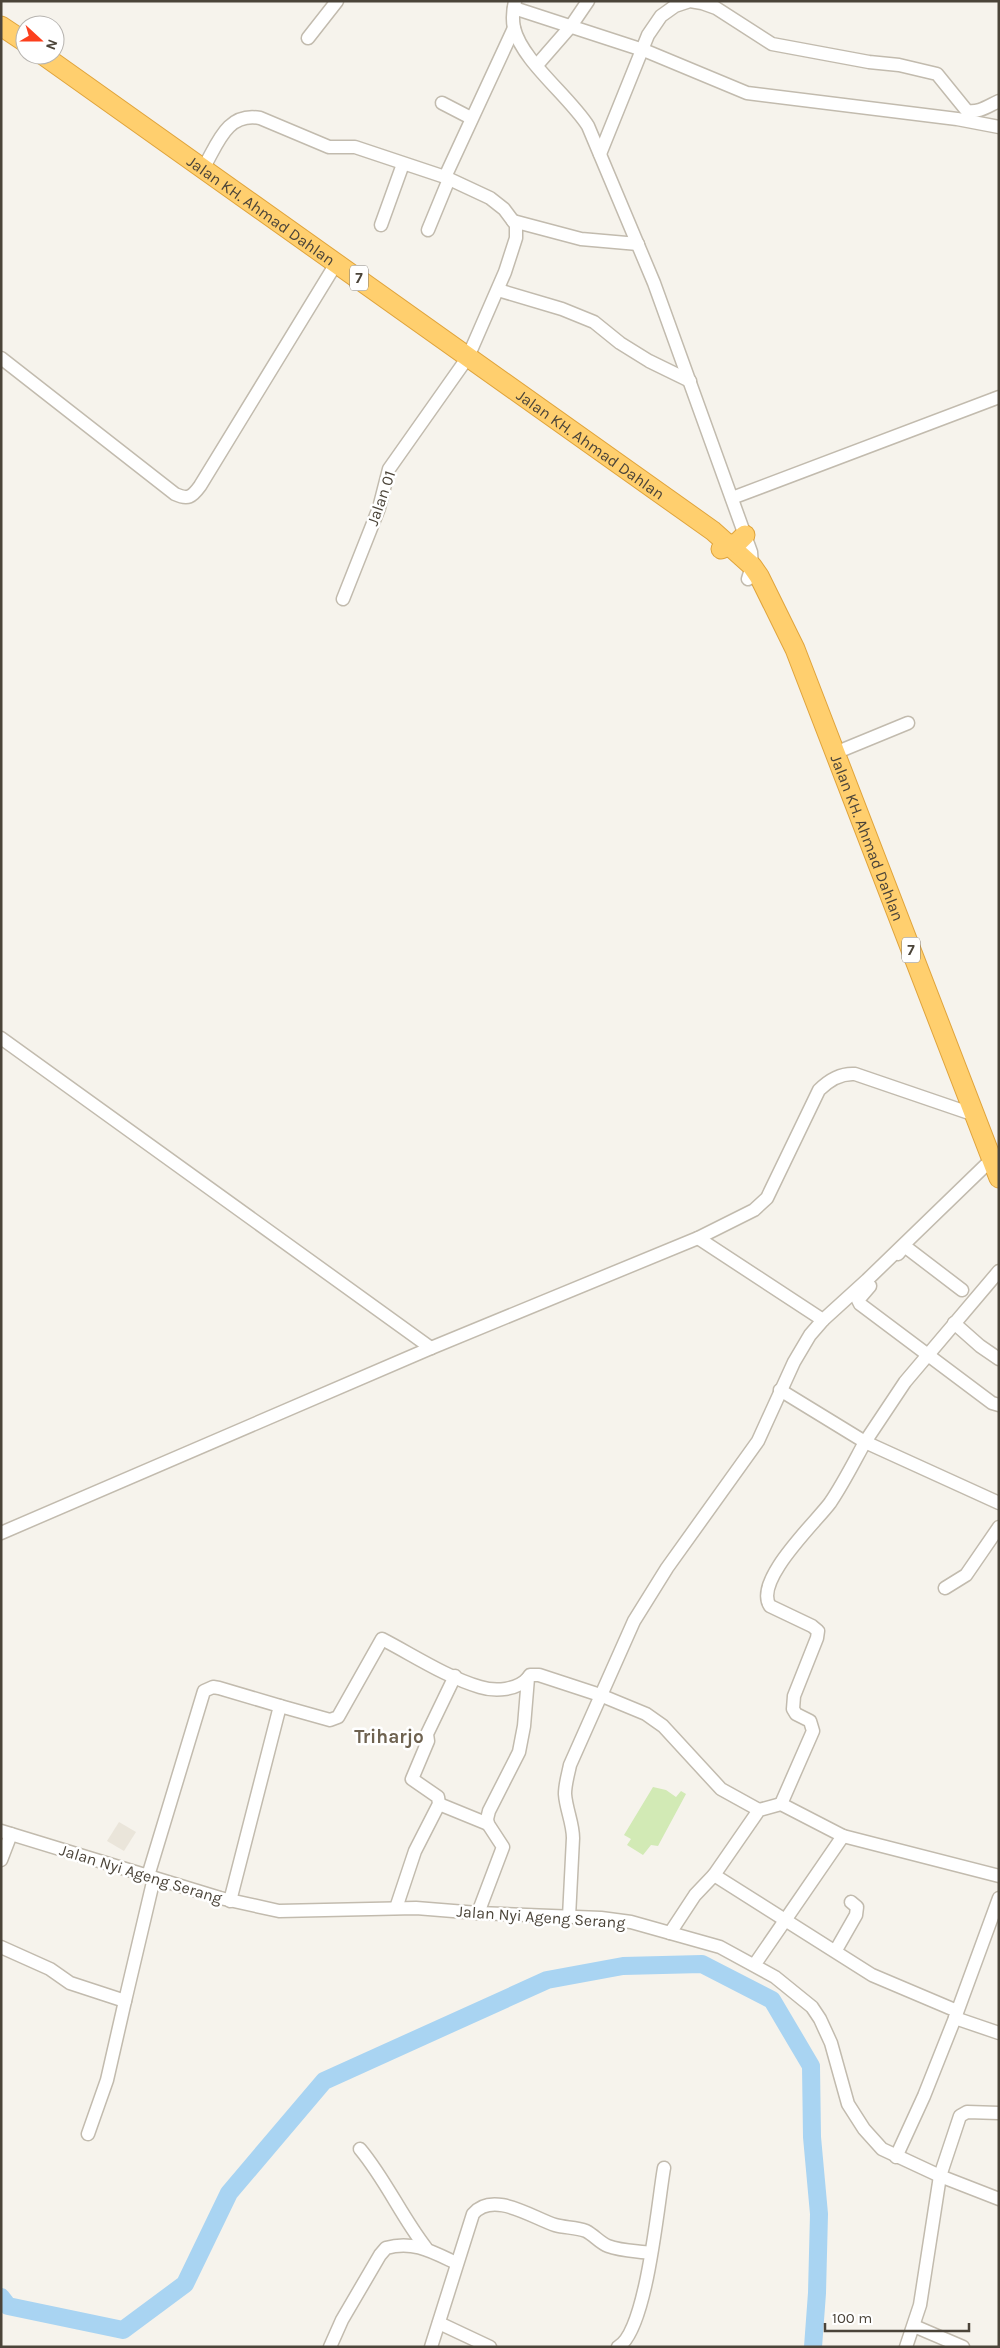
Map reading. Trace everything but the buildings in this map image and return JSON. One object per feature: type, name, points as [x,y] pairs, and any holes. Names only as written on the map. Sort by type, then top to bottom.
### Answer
[{"type":"highway","points":[[1,26],[15,35]]},
{"type":"highway","name":"Jalan KH. Ahmad Dahlan","points":[[57,65],[204,167],[731,543],[750,572],[806,696],[823,722],[837,751],[999,1178]]},
{"type":"street","points":[[308,38],[337,1]]},
{"type":"street","points":[[537,64],[571,26],[588,1]]},
{"type":"street","points":[[600,154],[641,49],[661,16],[675,6],[690,1],[702,2],[716,8],[772,44],[869,62],[899,65],[937,74],[967,111],[973,112],[999,102]]},
{"type":"street","points":[[428,230],[471,118],[514,28],[514,5],[641,49],[746,93],[949,118],[999,127]]},
{"type":"street","points":[[514,28],[522,44],[537,64],[580,114],[600,154],[654,283],[732,498],[731,543],[751,552],[750,572]]},
{"type":"street","points":[[442,104],[471,118]]},
{"type":"street","points":[[204,167],[225,132],[235,121],[250,116],[260,118],[329,147],[355,148],[447,178],[490,198],[504,208],[513,221],[581,239],[638,244]]},
{"type":"street","points":[[381,225],[403,164]]},
{"type":"street","name":"Jalan 01","points":[[343,599],[379,508],[389,469],[468,357],[498,290],[516,238],[513,221]]},
{"type":"street","points":[[1,358],[175,494],[187,498],[195,493],[200,486],[337,262]]},
{"type":"street","points":[[498,290],[562,309],[594,322],[620,343],[649,361],[690,381]]},
{"type":"street","points":[[732,498],[999,397]]},
{"type":"street","points":[[837,751],[908,722]]},
{"type":"street","points":[[1,1038],[431,1348]]},
{"type":"street","points":[[1,1533],[431,1348],[698,1238],[761,1205],[775,1182],[819,1090],[825,1084],[841,1076],[855,1074],[975,1115]]},
{"type":"street","points":[[569,1917],[573,1825],[565,1793],[566,1781],[570,1766],[600,1695],[634,1621],[667,1568],[758,1441],[780,1390],[810,1335],[822,1320],[867,1280],[992,1159]]},
{"type":"street","points":[[698,1238],[822,1320]]},
{"type":"street","points":[[962,1290],[904,1248],[858,1300],[860,1304],[992,1403],[999,1405]]},
{"type":"street","points":[[781,1804],[813,1731],[810,1722],[796,1714],[793,1702],[818,1631],[812,1626],[770,1606],[767,1602],[775,1573],[782,1560],[830,1503],[864,1442],[904,1382],[999,1271]]},
{"type":"street","points":[[954,1323],[980,1346],[999,1359]]},
{"type":"street","points":[[780,1390],[864,1442],[999,1503]]},
{"type":"street","points":[[944,1588],[966,1575],[999,1527]]},
{"type":"street","points":[[88,2134],[107,2080],[151,1877],[204,1691],[213,1687],[219,1688],[330,1720],[338,1717],[382,1639],[481,1688],[516,1687],[530,1675],[538,1675],[600,1695],[646,1714],[663,1726],[721,1789],[759,1810]]},
{"type":"street","points":[[396,1908],[415,1851],[439,1804],[438,1797],[412,1779],[428,1741],[427,1734],[454,1676]]},
{"type":"street","points":[[488,1824],[489,1811],[519,1752],[524,1726],[528,1678]]},
{"type":"street","points":[[230,1901],[280,1706]]},
{"type":"street","points":[[439,1804],[488,1824],[503,1847],[478,1913]]},
{"type":"street","points":[[670,1933],[694,1895],[714,1874],[759,1810],[781,1804],[843,1836],[999,1876]]},
{"type":"street","points":[[1,1860],[6,1832]]},
{"type":"street","name":"Jalan Nyi Ageng Serang","points":[[6,1832],[230,1901],[279,1911],[396,1908],[601,1918],[631,1922],[720,1947],[755,1964],[794,1991],[812,2007],[831,2043],[848,2104],[882,2149],[940,2176],[999,2199]]},
{"type":"street","points":[[755,1964],[843,1836]]},
{"type":"street","points":[[714,1874],[872,1974],[956,2015],[999,2033]]},
{"type":"street","points":[[896,2156],[924,2096],[999,1898]]},
{"type":"street","points":[[836,1950],[857,1911],[857,1907],[851,1902]]},
{"type":"street","points":[[1,1947],[50,1969],[70,1983],[125,2001]]},
{"type":"street","points":[[906,2347],[920,2305],[940,2176],[960,2116],[967,2112],[999,2113]]},
{"type":"street","points":[[360,2149],[377,2169],[407,2222],[426,2248]]},
{"type":"street","points":[[618,2347],[626,2340],[634,2324],[648,2275],[664,2168]]},
{"type":"street","points":[[431,2347],[456,2263],[473,2214],[477,2208],[490,2205],[532,2213],[556,2225],[586,2231],[608,2246],[650,2253]]},
{"type":"street","points":[[330,2347],[342,2320],[380,2254],[386,2248],[410,2245],[426,2248],[456,2263]]},
{"type":"street","points":[[439,2323],[490,2347]]},
{"type":"street","points":[[914,2326],[963,2347]]},
{"type":"shaded area","points":[[119,1822],[136,1832],[124,1851],[107,1841]]},
{"type":"green space","points":[[653,1787],[666,1790],[676,1797],[681,1791],[686,1794],[658,1846],[651,1845],[643,1855],[627,1845],[631,1839],[624,1835]]},
{"type":"waterway","points":[[1,2297],[8,2306],[123,2330],[185,2284],[229,2193],[324,2081],[547,1980],[623,1966],[702,1964],[772,2000],[811,2066],[812,2137],[819,2214],[817,2293],[813,2347]]},
{"type":"district","name":"Triharjo","points":[[389,1737]]}]
